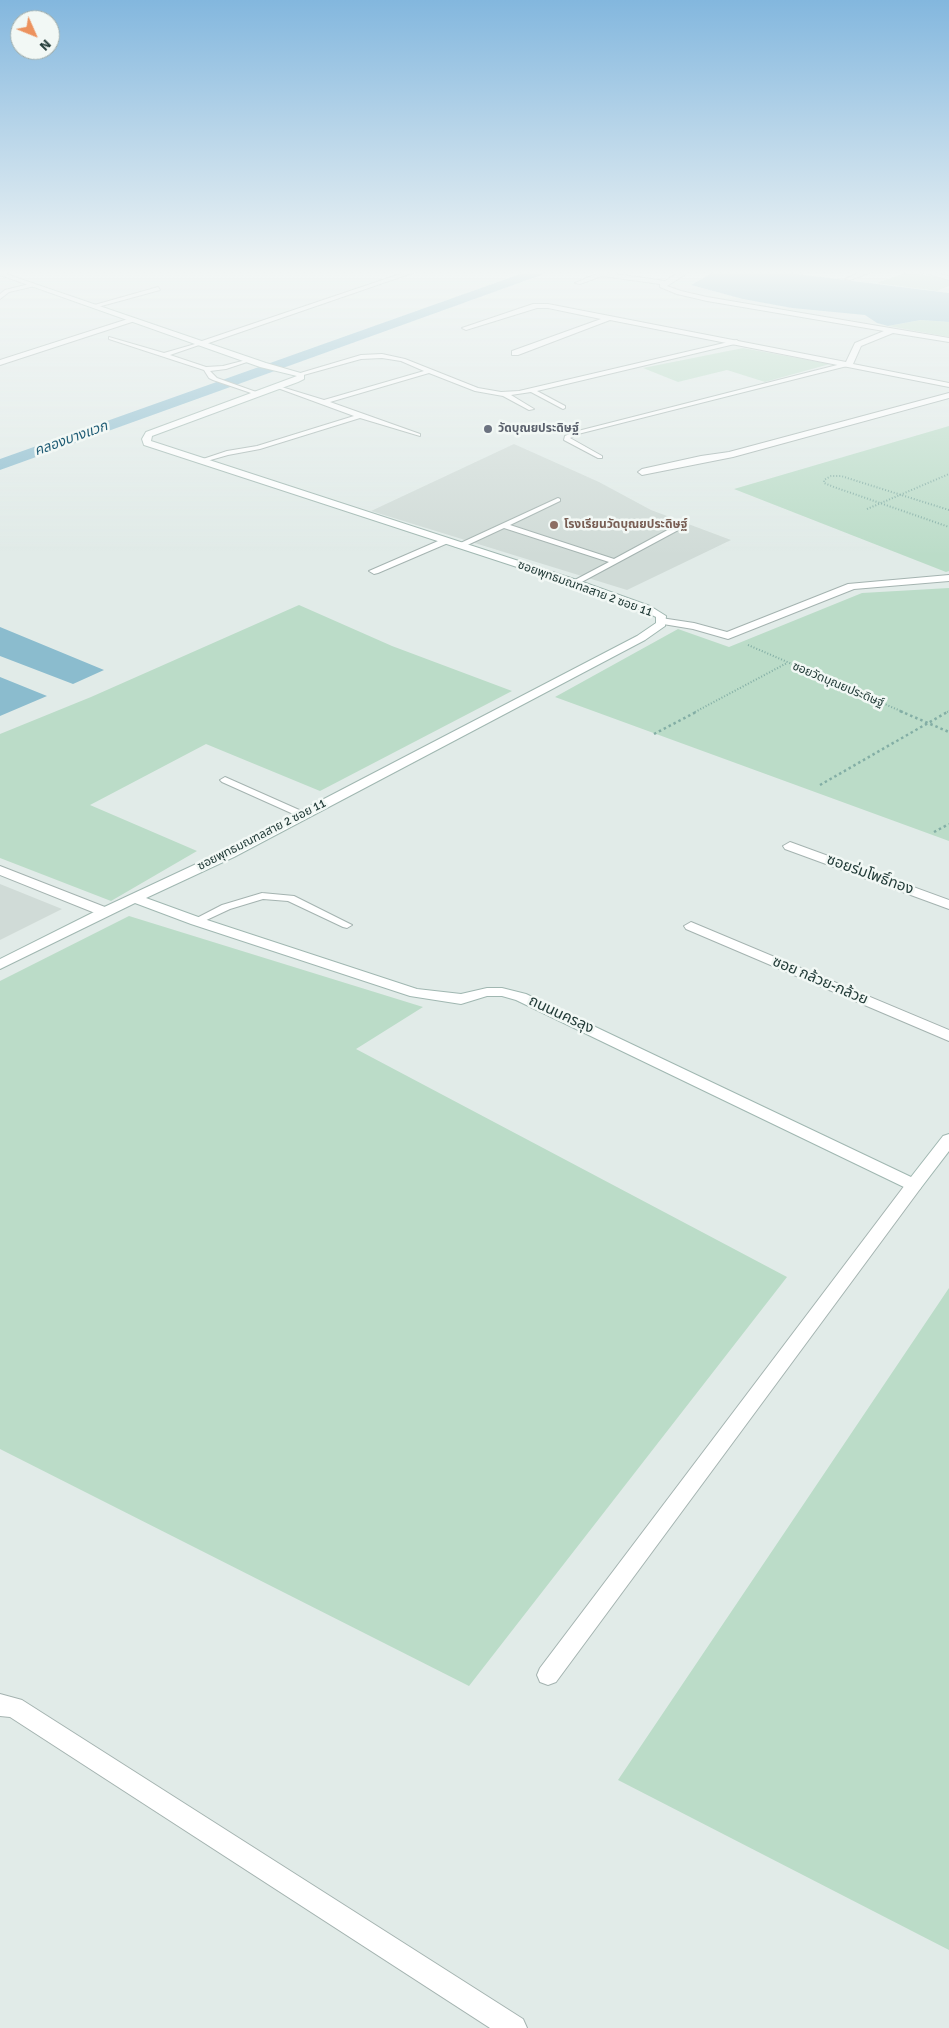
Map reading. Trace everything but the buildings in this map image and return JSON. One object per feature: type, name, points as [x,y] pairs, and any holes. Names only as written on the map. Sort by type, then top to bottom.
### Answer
[{"type":"street","points":[[271,367],[300,374]]},
{"type":"street","points":[[862,367],[949,384]]},
{"type":"street","name":"ซอยพุทธมณฑลสาย 2 ซอย 11","points":[[0,966],[105,912],[229,854],[641,638],[661,624],[661,616],[646,608],[576,583],[147,443],[146,439],[149,434],[301,377],[300,374]]},
{"type":"street","points":[[642,472],[701,459],[730,455],[949,395]]},
{"type":"street","points":[[374,571],[445,541]]},
{"type":"street","points":[[661,621],[694,626],[728,636],[852,586],[949,578]]},
{"type":"street","name":"ซอยร่มโพธิ์ทอง","points":[[790,846],[949,905]]},
{"type":"street","points":[[0,870],[105,912]]},
{"type":"street","name":"ถนนนครลุง","points":[[134,898],[196,921],[415,993],[461,999],[487,992],[502,992],[521,997],[914,1184]]},
{"type":"street","name":"ซอย กล้วย-กล้วย","points":[[691,926],[949,1036]]},
{"type":"street","points":[[548,1675],[914,1184],[949,1140]]},
{"type":"street","points":[[0,1706],[14,1707],[514,2028]]},
{"type":"lane","points":[[199,367],[206,369],[228,367]]},
{"type":"lane","points":[[300,374],[330,367]]},
{"type":"lane","points":[[418,367],[477,390],[504,394],[531,390],[631,367]]},
{"type":"lane","points":[[600,456],[567,440],[567,437],[576,433],[839,367]]},
{"type":"lane","points":[[206,369],[211,377],[256,393]]},
{"type":"lane","points":[[324,402],[429,371]]},
{"type":"lane","points":[[277,386],[418,435]]},
{"type":"lane","points":[[531,390],[563,408]]},
{"type":"lane","points":[[504,394],[531,409]]},
{"type":"lane","points":[[200,460],[258,448],[360,416]]},
{"type":"lane","points":[[458,546],[558,500]]},
{"type":"lane","points":[[503,525],[616,562]]},
{"type":"lane","points":[[576,583],[678,528]]},
{"type":"lane","points":[[225,780],[303,815]]},
{"type":"lane","points":[[196,921],[226,907],[262,896],[290,898],[347,925]]},
{"type":"path","points":[[867,509],[949,474]]},
{"type":"path","points":[[949,510],[841,476],[831,476],[824,480],[824,482],[834,487],[949,527]]},
{"type":"path","name":"ซอยวัดบุณยประดิษฐ์","points":[[728,636],[949,732]]},
{"type":"path","points":[[654,734],[787,663]]},
{"type":"path","points":[[820,785],[949,711]]},
{"type":"path","points":[[934,832],[949,824]]},
{"type":"shaded area","name":"โรงเรียนวัดบุณยประดิษฐ์","points":[[514,444],[599,482],[651,510],[731,540],[627,590],[371,511]]},
{"type":"shaded area","points":[[0,884],[62,909],[0,940]]},
{"type":"green space","points":[[820,367],[765,382],[727,370],[678,382],[643,368]]},
{"type":"green space","points":[[949,426],[949,571],[946,572],[734,489]]},
{"type":"green space","points":[[949,588],[949,841],[555,697],[678,629],[729,647],[862,593]]},
{"type":"green space","points":[[299,605],[392,646],[512,691],[320,791],[206,744],[90,805],[197,851],[111,901],[0,858],[0,734],[91,697]]},
{"type":"green space","points":[[129,916],[423,1007],[356,1049],[787,1277],[469,1686],[0,1449],[0,981]]},
{"type":"green space","points":[[949,1288],[949,1950],[618,1780]]},
{"type":"water","points":[[0,627],[104,670],[73,684],[0,656]]},
{"type":"water","points":[[0,677],[47,696],[0,716]]},
{"type":"waterway","name":"คลองบางแวก","points":[[0,465],[274,367]]},
{"type":"place","name":"วัดบุณยประดิษฐ์","points":[[488,429]]},
{"type":"place","name":"โรงเรียนวัดบุณยประดิษฐ์","points":[[554,525]]}]
